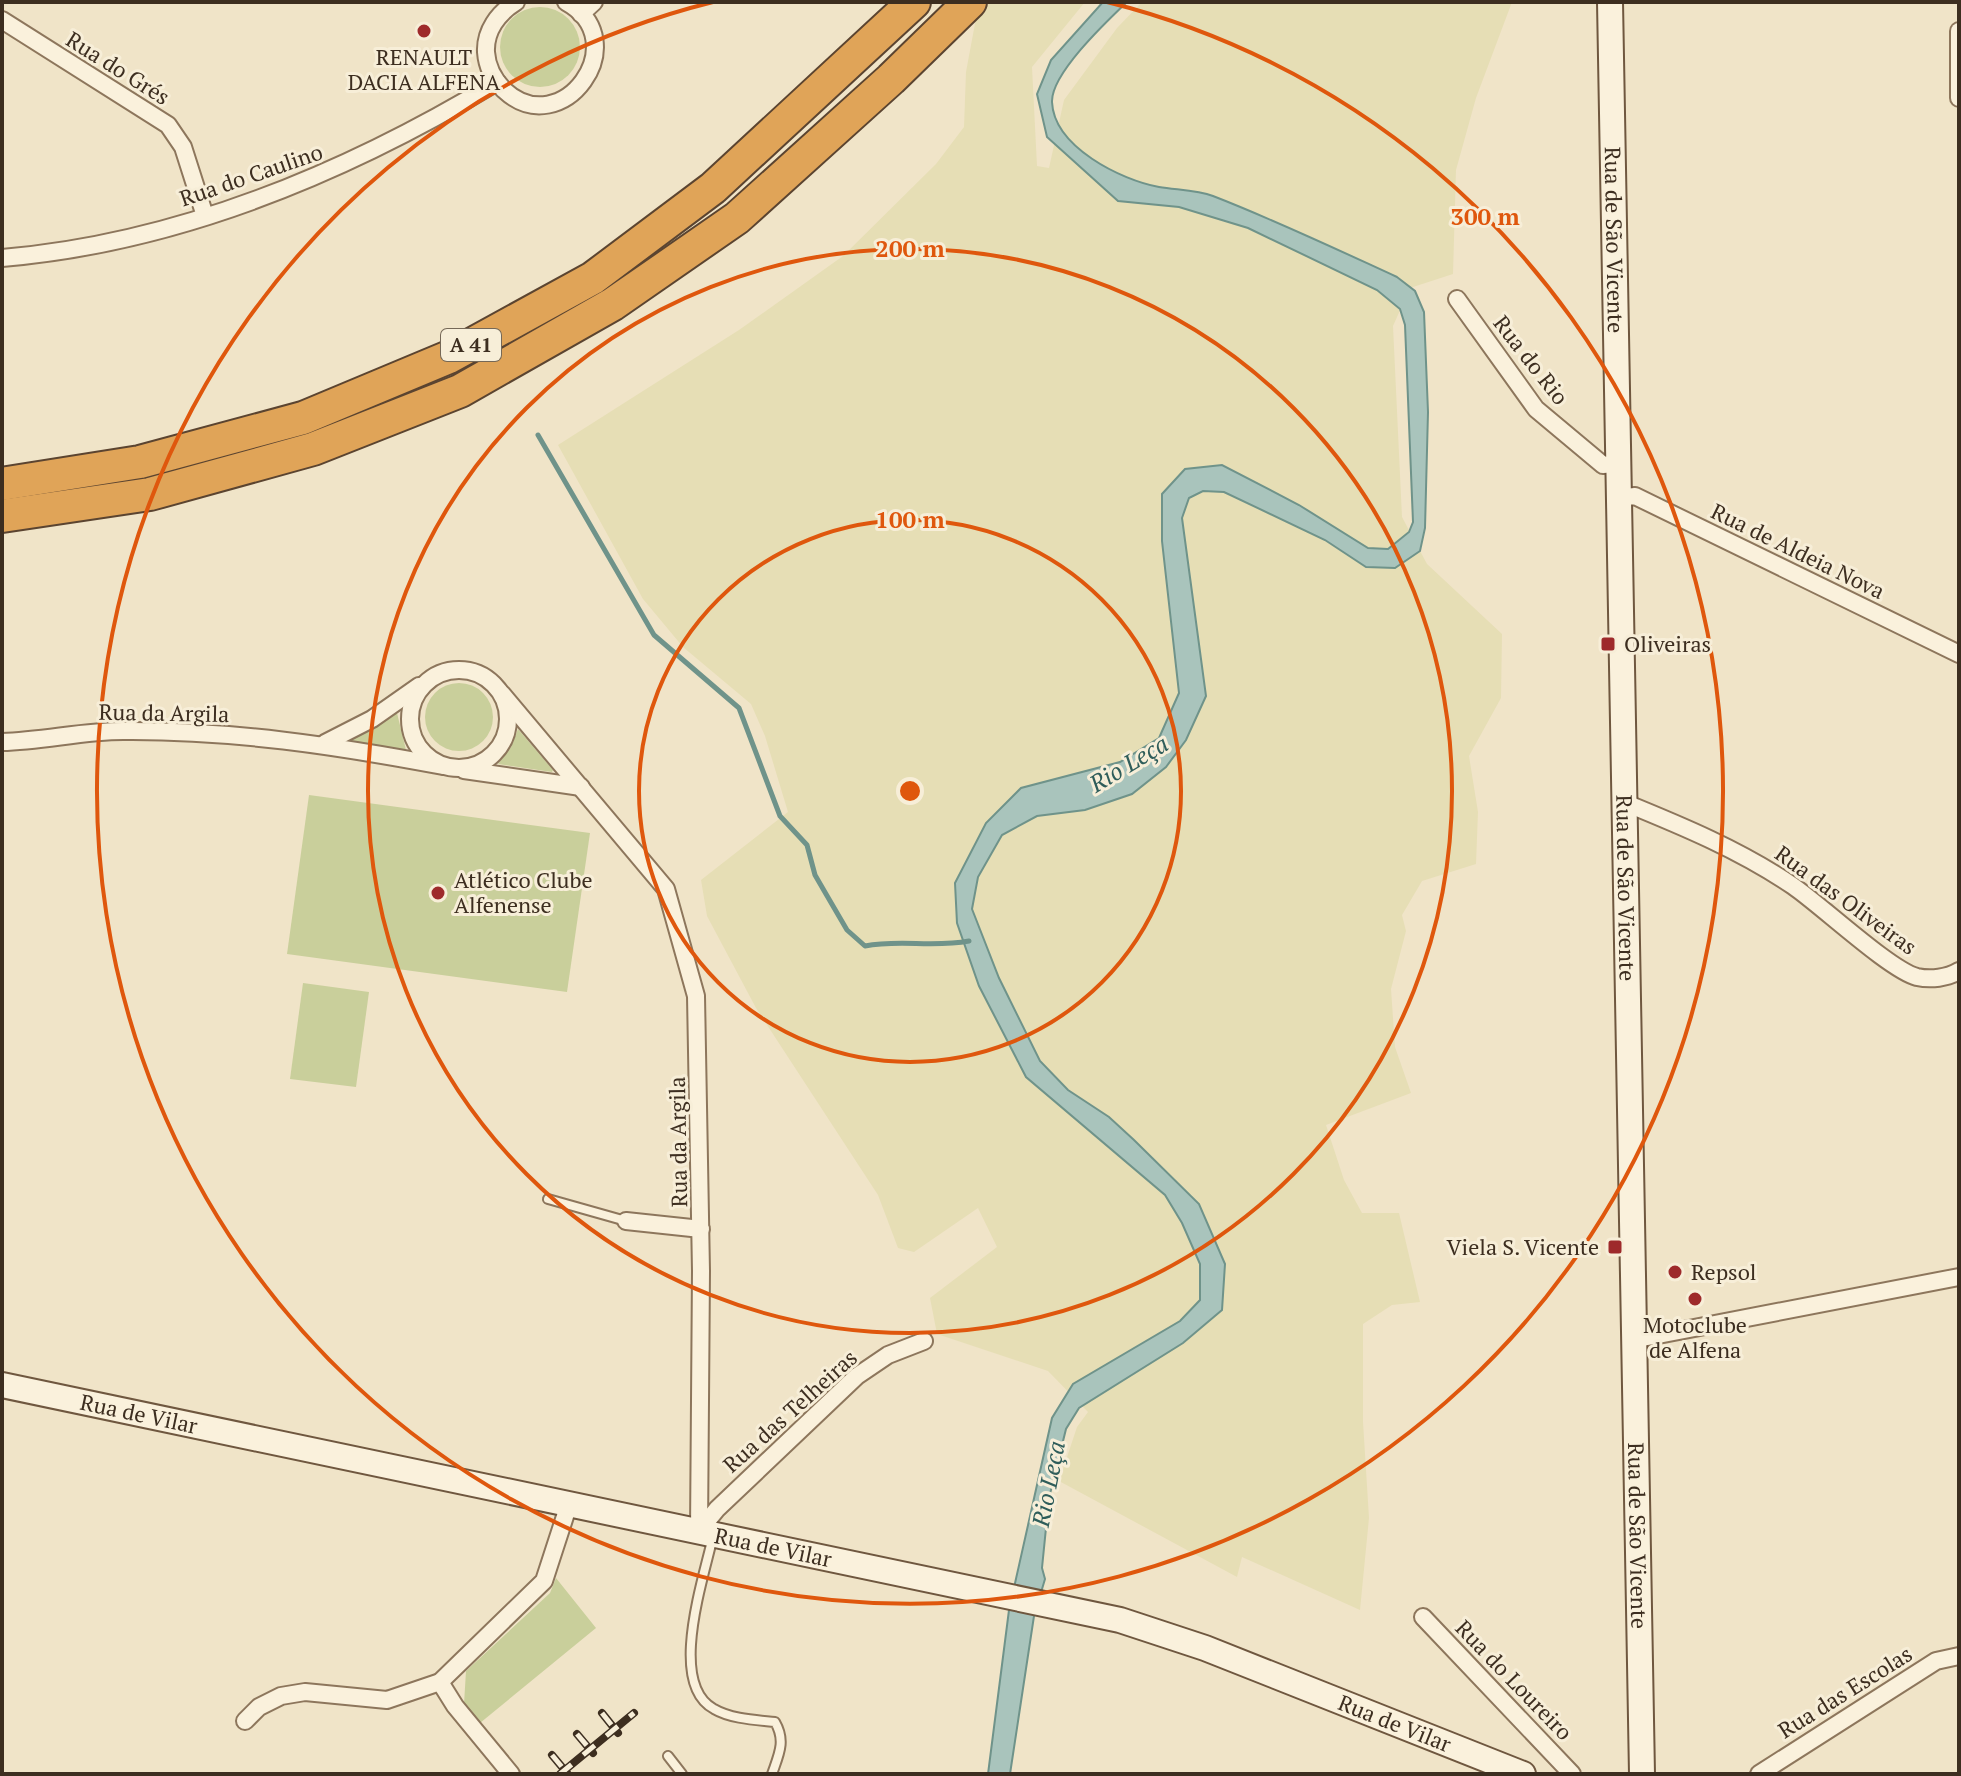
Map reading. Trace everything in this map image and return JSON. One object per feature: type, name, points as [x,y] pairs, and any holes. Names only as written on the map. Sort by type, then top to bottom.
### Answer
[{"type":"highway","name":"A 41","points":[[2,484],[140,462],[303,418],[449,357],[605,269],[713,188],[914,2]]},
{"type":"highway","name":"A 41","points":[[2,516],[150,494],[313,449],[460,391],[613,304],[713,235],[891,79],[970,2]]},
{"type":"main road","name":"Rua de São Vicente","points":[[1610,2],[1642,1774]]},
{"type":"main road","name":"Rua de Vilar","points":[[2,1385],[1120,1620],[1205,1648],[1523,1774]]},
{"type":"street","points":[[509,4],[495,19],[487,43],[489,68],[510,95],[541,105],[555,102],[579,88],[592,67],[595,43],[581,14],[566,2]]},
{"type":"street","points":[[581,14],[594,2]]},
{"type":"street","name":"Rua do Grés","points":[[2,20],[168,125],[188,161],[205,216]]},
{"type":"street","points":[[1959,31],[1959,98]]},
{"type":"street","name":"Rua do Caulino","points":[[2,258],[134,237],[278,193],[357,160],[497,82]]},
{"type":"street","name":"Rua do Rio","points":[[1457,299],[1536,409],[1603,465],[1616,464]]},
{"type":"street","name":"Rua de Aldeia Nova","points":[[1617,498],[1635,496],[1959,654]]},
{"type":"street","name":"Rua da Argila","points":[[325,743],[372,719],[432,677],[463,669],[486,677],[666,889],[696,996],[706,1533]]},
{"type":"street","points":[[432,677],[412,702],[409,717],[418,747],[451,767],[488,759],[499,749],[509,722],[502,694]]},
{"type":"street","name":"Rua da Argila","points":[[2,742],[119,731],[201,731],[325,743],[581,787]]},
{"type":"street","name":"Rua das Oliveiras","points":[[1623,802],[1741,854],[1792,886],[1896,967],[1918,977],[1948,977],[1959,971]]},
{"type":"street","points":[[626,1221],[701,1229]]},
{"type":"street","points":[[1632,1340],[1959,1277]]},
{"type":"street","name":"Rua das Telheiras","points":[[706,1533],[717,1509],[857,1376],[888,1355],[924,1341]]},
{"type":"street","points":[[245,1721],[259,1707],[281,1696],[305,1692],[387,1700],[440,1682],[544,1581],[569,1504]]},
{"type":"street","name":"Rua do Loureiro","points":[[1423,1617],[1572,1774]]},
{"type":"street","name":"Rua das Escolas","points":[[1759,1774],[1936,1661],[1959,1656]]},
{"type":"street","points":[[440,1682],[455,1706],[511,1774]]},
{"type":"lane","points":[[548,1199],[626,1221]]},
{"type":"lane","points":[[706,1533],[689,1665],[694,1690],[713,1709],[775,1722],[782,1744],[772,1774]]},
{"type":"lane","points":[[668,1756],[682,1774]]},
{"type":"shaded area","points":[[979,2],[1085,2],[1032,67],[1037,166],[1049,168],[1064,100],[1117,28],[1142,2],[1512,2],[1476,98],[1456,170],[1453,274],[1410,288],[1393,326],[1402,517],[1427,564],[1502,634],[1501,698],[1469,756],[1478,812],[1476,864],[1422,881],[1402,915],[1406,931],[1391,989],[1395,1047],[1411,1093],[1326,1125],[1344,1180],[1362,1213],[1399,1213],[1420,1302],[1392,1305],[1363,1324],[1363,1422],[1369,1518],[1360,1610],[1242,1557],[1237,1577],[1059,1481],[1077,1427],[1088,1412],[1048,1371],[937,1334],[930,1298],[997,1247],[978,1208],[914,1252],[898,1248],[878,1195],[756,1008],[707,916],[701,880],[788,812],[765,736],[751,704],[683,647],[643,599],[558,445],[739,330],[843,256],[936,164],[964,127],[966,72]]},
{"type":"green space","points":[[532,7],[548,7],[569,18],[580,39],[580,55],[569,76],[548,87],[532,87],[518,81],[506,69],[500,55],[500,39],[506,25],[518,13]]},
{"type":"green space","points":[[452,683],[466,683],[478,688],[488,698],[493,717],[488,736],[478,746],[466,751],[452,751],[440,746],[430,736],[425,724],[425,710],[430,698],[440,688]]},
{"type":"green space","points":[[397,713],[406,750],[348,741]]},
{"type":"green space","points":[[518,729],[552,772],[498,764],[511,747]]},
{"type":"green space","name":"Atlético Clube Alfenense","points":[[309,795],[590,833],[567,992],[287,954]]},
{"type":"green space","points":[[303,983],[369,992],[356,1087],[290,1079]]},
{"type":"green space","points":[[556,1578],[596,1628],[480,1723],[464,1704],[466,1671],[550,1593]]},
{"type":"water","name":"Rio Leça","points":[[1103,2],[1127,2],[1081,49],[1054,90],[1052,102],[1056,118],[1077,147],[1092,159],[1127,177],[1159,187],[1207,194],[1259,215],[1397,277],[1415,291],[1424,312],[1428,412],[1425,528],[1420,551],[1395,568],[1366,567],[1325,540],[1224,492],[1203,491],[1189,498],[1182,518],[1206,696],[1186,740],[1166,767],[1132,794],[1085,810],[1037,816],[1002,835],[978,877],[972,909],[999,978],[1040,1061],[1068,1090],[1109,1117],[1199,1204],[1225,1264],[1222,1310],[1183,1343],[1079,1408],[1066,1429],[1049,1498],[1042,1568],[1045,1579],[1034,1616],[1010,1774],[988,1774],[1009,1610],[1052,1418],[1073,1384],[1180,1321],[1200,1300],[1200,1264],[1182,1223],[1165,1195],[1026,1077],[979,986],[957,923],[955,883],[986,823],[1021,788],[1120,762],[1159,738],[1179,693],[1162,541],[1162,494],[1185,469],[1222,465],[1299,505],[1368,548],[1388,549],[1409,532],[1413,522],[1405,325],[1400,309],[1377,290],[1248,228],[1179,207],[1118,201],[1047,137],[1037,94],[1051,60]]},
{"type":"waterway","points":[[538,435],[654,635],[739,708],[780,816],[807,845],[815,875],[847,930],[865,946],[969,941]]},
{"type":"railway","points":[[602,1713],[618,1733]]},
{"type":"railway","points":[[560,1774],[634,1713]]},
{"type":"railway","points":[[577,1734],[593,1753]]},
{"type":"railway","points":[[552,1755],[567,1773]]},
{"type":"place","name":"RENAULT DACIA ALFENA","points":[[424,31]]},
{"type":"place","name":"Oliveiras","points":[[1608,644]]},
{"type":"place","name":"Atlético Clube Alfenense","points":[[438,893]]},
{"type":"place","name":"Viela S. Vicente","points":[[1615,1247]]},
{"type":"place","name":"Repsol","points":[[1675,1272]]},
{"type":"place","name":"Motoclube de Alfena","points":[[1695,1299]]}]
